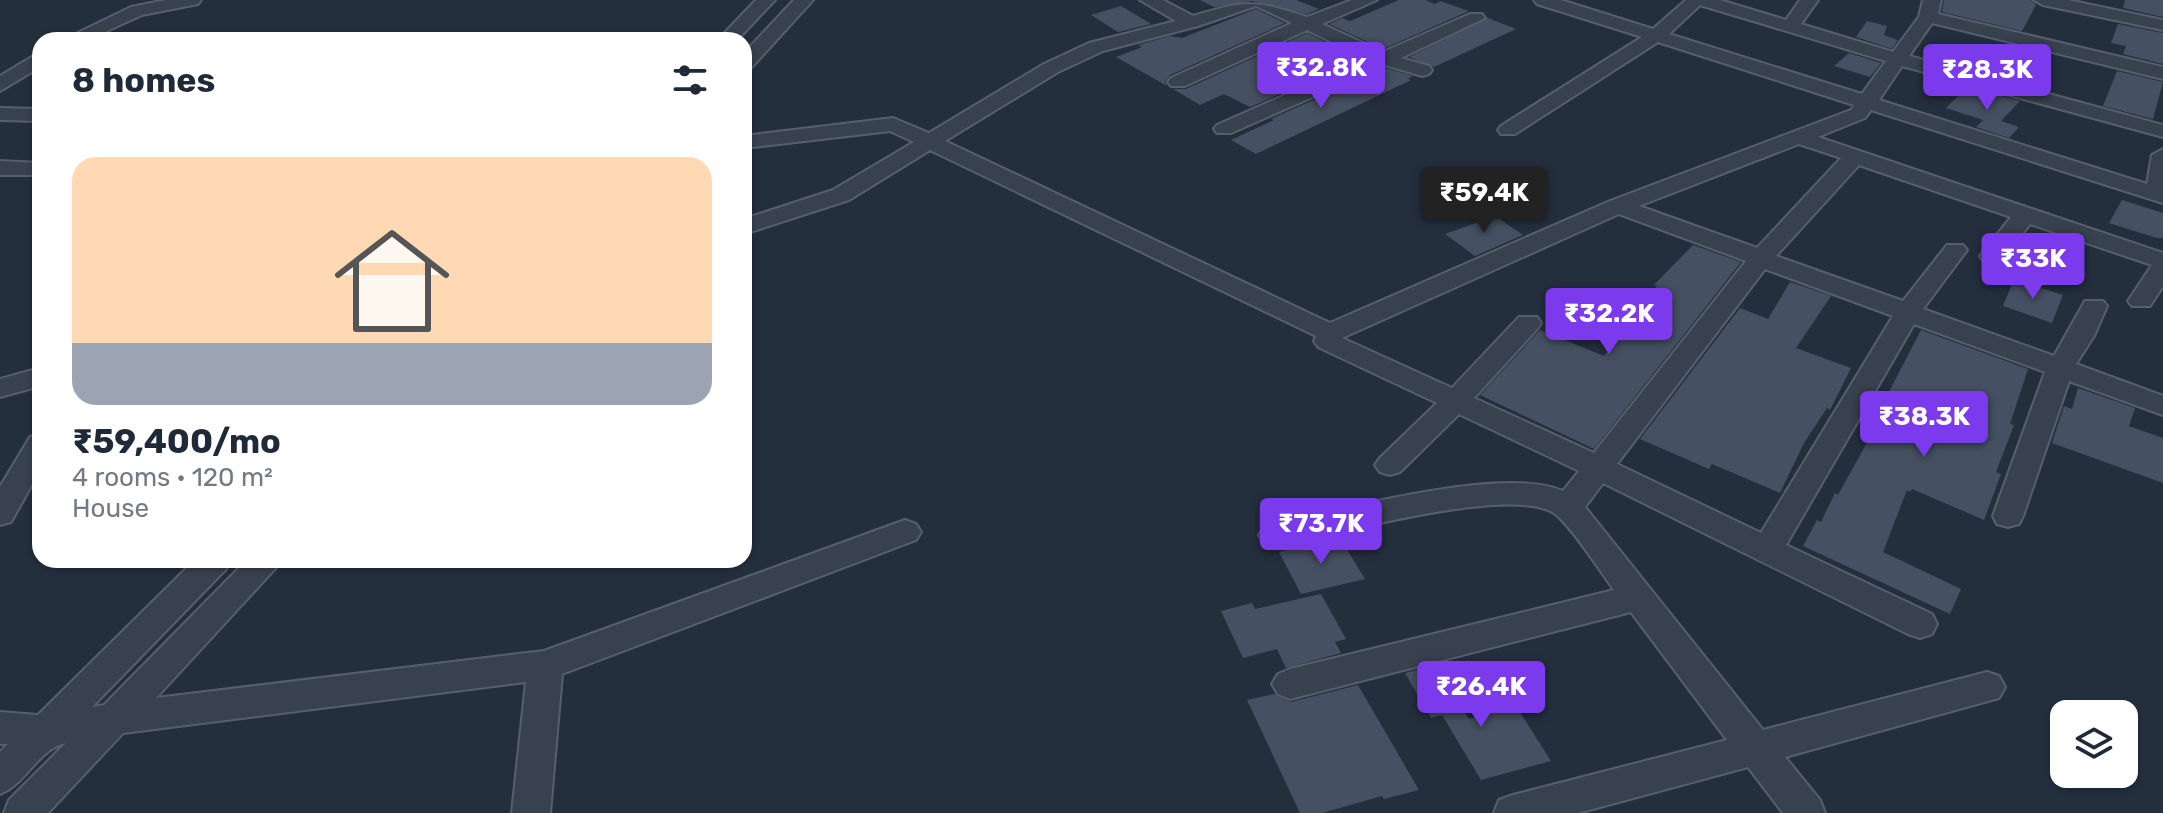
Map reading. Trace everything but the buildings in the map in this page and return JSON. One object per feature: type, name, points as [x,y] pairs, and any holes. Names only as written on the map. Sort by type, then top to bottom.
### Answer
[{"type":"street","points":[[90,32],[137,11],[192,0]]},
{"type":"street","points":[[735,32],[766,0]]},
{"type":"street","points":[[752,55],[804,0]]},
{"type":"street","points":[[1149,0],[1192,22]]},
{"type":"street","points":[[752,224],[841,195],[1051,68],[1096,47],[1192,22],[1258,0],[1381,58],[1422,70]]},
{"type":"street","points":[[1178,82],[1307,23],[1368,0]]},
{"type":"street","points":[[1543,0],[2160,195],[2163,155]]},
{"type":"street","points":[[1508,130],[1656,36],[1699,0],[1898,59],[2163,131]]},
{"type":"street","points":[[1790,27],[1809,0]]},
{"type":"street","points":[[1920,624],[1597,467],[1327,341],[1331,333],[1618,206],[1858,114],[1930,9],[2038,13],[2163,25]]},
{"type":"street","points":[[2038,13],[2163,73]]},
{"type":"street","points":[[1224,129],[1476,18]]},
{"type":"street","points":[[2,84],[32,63]]},
{"type":"street","points":[[2,84],[32,81]]},
{"type":"street","points":[[0,114],[32,115]]},
{"type":"street","points":[[752,141],[893,124],[1331,333]]},
{"type":"street","points":[[1799,137],[2163,264],[2141,301]]},
{"type":"street","points":[[1568,507],[1760,259],[1855,156]]},
{"type":"street","points":[[0,168],[32,169]]},
{"type":"street","points":[[1618,206],[2163,406]]},
{"type":"street","points":[[1992,256],[2026,214]]},
{"type":"street","points":[[1767,550],[1907,313],[1955,250]]},
{"type":"street","points":[[2008,516],[2060,368],[2081,336],[2094,306]]},
{"type":"street","points":[[1390,465],[1456,401],[1528,323]]},
{"type":"street","points":[[0,388],[32,379]]},
{"type":"street","points":[[0,514],[32,464]]},
{"type":"street","points":[[1275,535],[1459,498],[1515,492],[1549,497],[1568,507],[1806,813]]},
{"type":"street","points":[[0,728],[46,731],[114,719],[545,665],[905,532]]},
{"type":"street","points":[[0,777],[207,568]]},
{"type":"street","points":[[23,813],[259,568]]},
{"type":"street","points":[[1290,684],[1641,597]]},
{"type":"street","points":[[531,813],[545,665]]},
{"type":"street","points":[[1513,813],[1987,687]]}]
